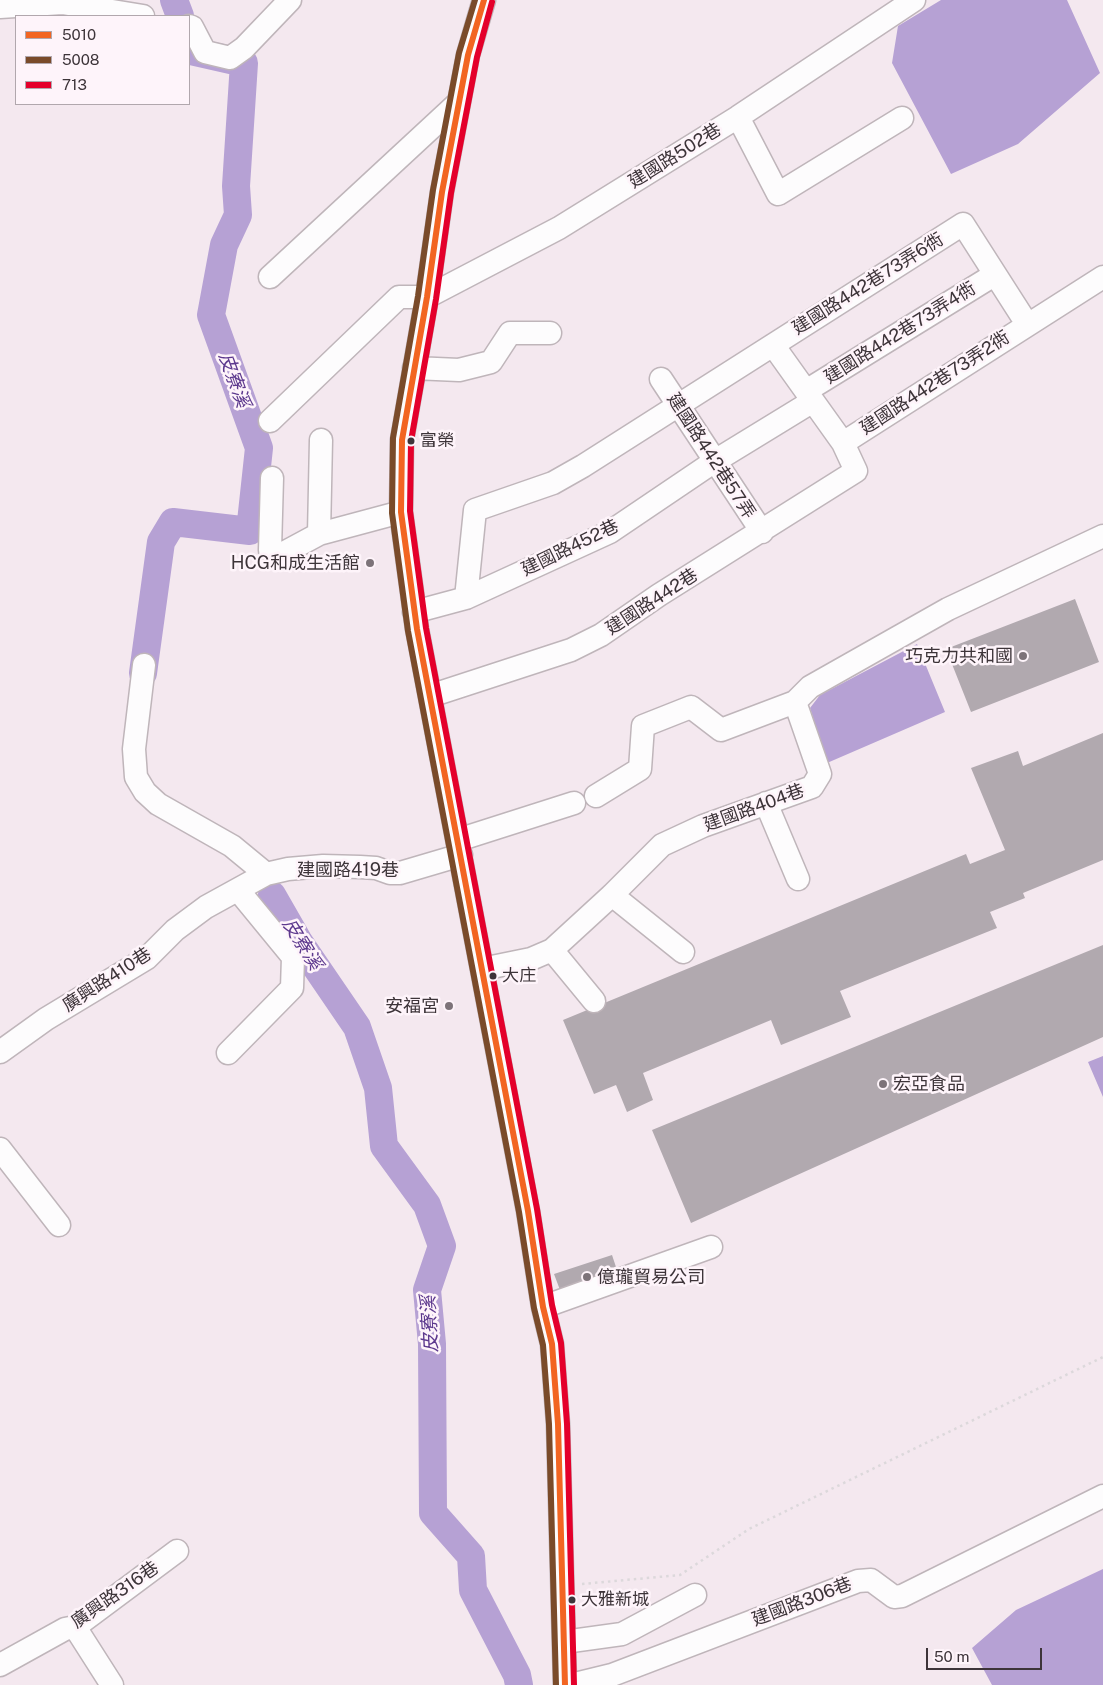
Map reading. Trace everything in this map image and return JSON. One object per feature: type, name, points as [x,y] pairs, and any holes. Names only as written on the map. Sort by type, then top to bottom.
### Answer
[{"type":"street","points":[[190,27],[205,52],[230,58],[244,48],[290,0]]},
{"type":"street","points":[[484,0],[468,55],[442,192],[427,298],[402,440],[401,512],[414,612],[528,1211],[543,1307],[552,1344],[557,1415],[565,1685]]},
{"type":"street","name":"建國路502巷","points":[[427,298],[559,228],[738,117],[914,0]]},
{"type":"street","points":[[0,7],[62,3],[137,15]]},
{"type":"street","points":[[270,277],[459,102]]},
{"type":"street","points":[[738,117],[778,194],[902,118]]},
{"type":"street","name":"建國路442巷73弄2衖","points":[[963,224],[1026,324]]},
{"type":"street","name":"建國路442巷73弄6衖","points":[[466,598],[475,510],[554,483],[963,224]]},
{"type":"street","name":"建國路442巷73弄4衖","points":[[715,461],[809,396],[994,275]]},
{"type":"street","name":"建國路442巷73弄2衖","points":[[842,443],[1026,324],[1103,277]]},
{"type":"street","points":[[270,421],[399,297],[427,298]]},
{"type":"street","points":[[414,368],[460,370],[491,362],[510,333],[550,333]]},
{"type":"street","points":[[773,345],[842,443]]},
{"type":"street","name":"建國路442巷57弄","points":[[661,379],[762,532]]},
{"type":"street","points":[[319,534],[321,440]]},
{"type":"street","name":"建國路442巷","points":[[430,696],[571,650],[601,635],[659,596],[856,472],[842,443]]},
{"type":"street","name":"建國路452巷","points":[[414,612],[466,598],[610,532],[715,461]]},
{"type":"street","points":[[272,478],[270,550],[280,556],[319,534],[401,512]]},
{"type":"street","points":[[596,796],[640,769],[644,726],[691,707],[721,730],[795,702],[810,688],[948,609],[1103,536]]},
{"type":"street","points":[[144,665],[134,749],[136,777],[145,792],[158,804],[232,846],[266,874]]},
{"type":"street","name":"建國路404巷","points":[[482,969],[531,959],[552,950],[662,846],[703,826],[812,788],[820,774],[795,702]]},
{"type":"street","name":"建國路419巷","points":[[238,890],[266,874],[288,869],[323,866],[376,868],[390,873],[400,872],[574,804]]},
{"type":"street","points":[[766,804],[798,879]]},
{"type":"street","points":[[228,1053],[292,988],[293,957],[238,890]]},
{"type":"street","name":"廣興路410巷","points":[[0,1052],[46,1019],[147,958],[175,930],[206,907],[238,890]]},
{"type":"street","points":[[612,895],[683,952]]},
{"type":"street","points":[[552,950],[594,1001]]},
{"type":"street","points":[[0,1149],[58,1225]]},
{"type":"street","points":[[543,1307],[711,1247]]},
{"type":"street","name":"建國路306巷","points":[[571,1685],[612,1676],[858,1581],[871,1580],[894,1597],[902,1596],[1103,1496]]},
{"type":"street","name":"廣興路316巷","points":[[0,1665],[65,1629],[75,1627],[177,1551]]},
{"type":"street","points":[[564,1642],[622,1634],[695,1595]]},
{"type":"street","points":[[75,1627],[112,1685]]},
{"type":"path","points":[[563,1586],[680,1575],[750,1529],[1103,1358]]},
{"type":"shaded area","points":[[941,0],[1067,0],[1100,73],[1018,144],[951,174],[892,63],[898,26]]},
{"type":"shaded area","points":[[917,644],[945,712],[827,763],[810,708],[820,695]]},
{"type":"shaded area","points":[[1103,1056],[1103,1097],[1088,1062]]},
{"type":"shaded area","points":[[1103,1569],[1103,1685],[992,1685],[972,1648],[1016,1610]]},
{"type":"building","name":"巧克力共和國","points":[[1075,599],[1099,662],[971,712],[946,649]]},
{"type":"building","points":[[1103,733],[1103,860],[1023,893],[1025,898],[990,912],[997,928],[840,991],[851,1017],[781,1045],[771,1020],[643,1073],[653,1100],[627,1112],[616,1085],[594,1094],[563,1020],[966,854],[970,864],[1005,850],[971,768],[1018,751],[1023,766]]},
{"type":"building","name":"宏亞食品","points":[[1103,945],[1103,1037],[691,1223],[652,1130]]},
{"type":"building","name":"億瓏貿易公司","points":[[612,1255],[620,1279],[563,1298],[554,1274]]},
{"type":"waterway","name":"皮寮溪","points":[[174,0],[180,15]]},
{"type":"waterway","name":"皮寮溪","points":[[143,673],[161,542],[173,522],[250,531],[259,448],[211,315],[224,245],[238,215],[236,186],[244,63],[191,51],[190,47]]},
{"type":"waterway","name":"皮寮溪","points":[[272,895],[299,942],[357,1027],[378,1088],[384,1146],[427,1205],[442,1246],[427,1290],[432,1344],[433,1513],[471,1556],[473,1590],[517,1675],[519,1685]]},
{"type":"transit line","name":"5008","points":[[475,0],[459,53],[433,190],[418,296],[393,438],[392,513],[408,631],[519,1212],[534,1308],[543,1345],[549,1424],[556,1685]]},
{"type":"transit line","name":"5010","points":[[484,0],[468,55],[442,192],[427,297],[402,440],[401,512],[417,629],[528,1211],[543,1307],[552,1344],[558,1424],[565,1685]]},
{"type":"transit line","name":"713","points":[[492,2],[477,57],[451,193],[436,299],[411,441],[410,511],[426,628],[537,1209],[552,1305],[561,1343],[567,1424],[574,1685]]},
{"type":"place","name":"富榮","points":[[411,441]]},
{"type":"place","name":"HCG和成生活館","points":[[370,563]]},
{"type":"place","name":"巧克力共和國","points":[[1023,656]]},
{"type":"place","name":"大庄","points":[[493,976]]},
{"type":"place","name":"安福宮","points":[[449,1006]]},
{"type":"place","name":"宏亞食品","points":[[883,1084]]},
{"type":"place","name":"億瓏貿易公司","points":[[587,1277]]},
{"type":"place","name":"大雅新城","points":[[572,1600]]}]
